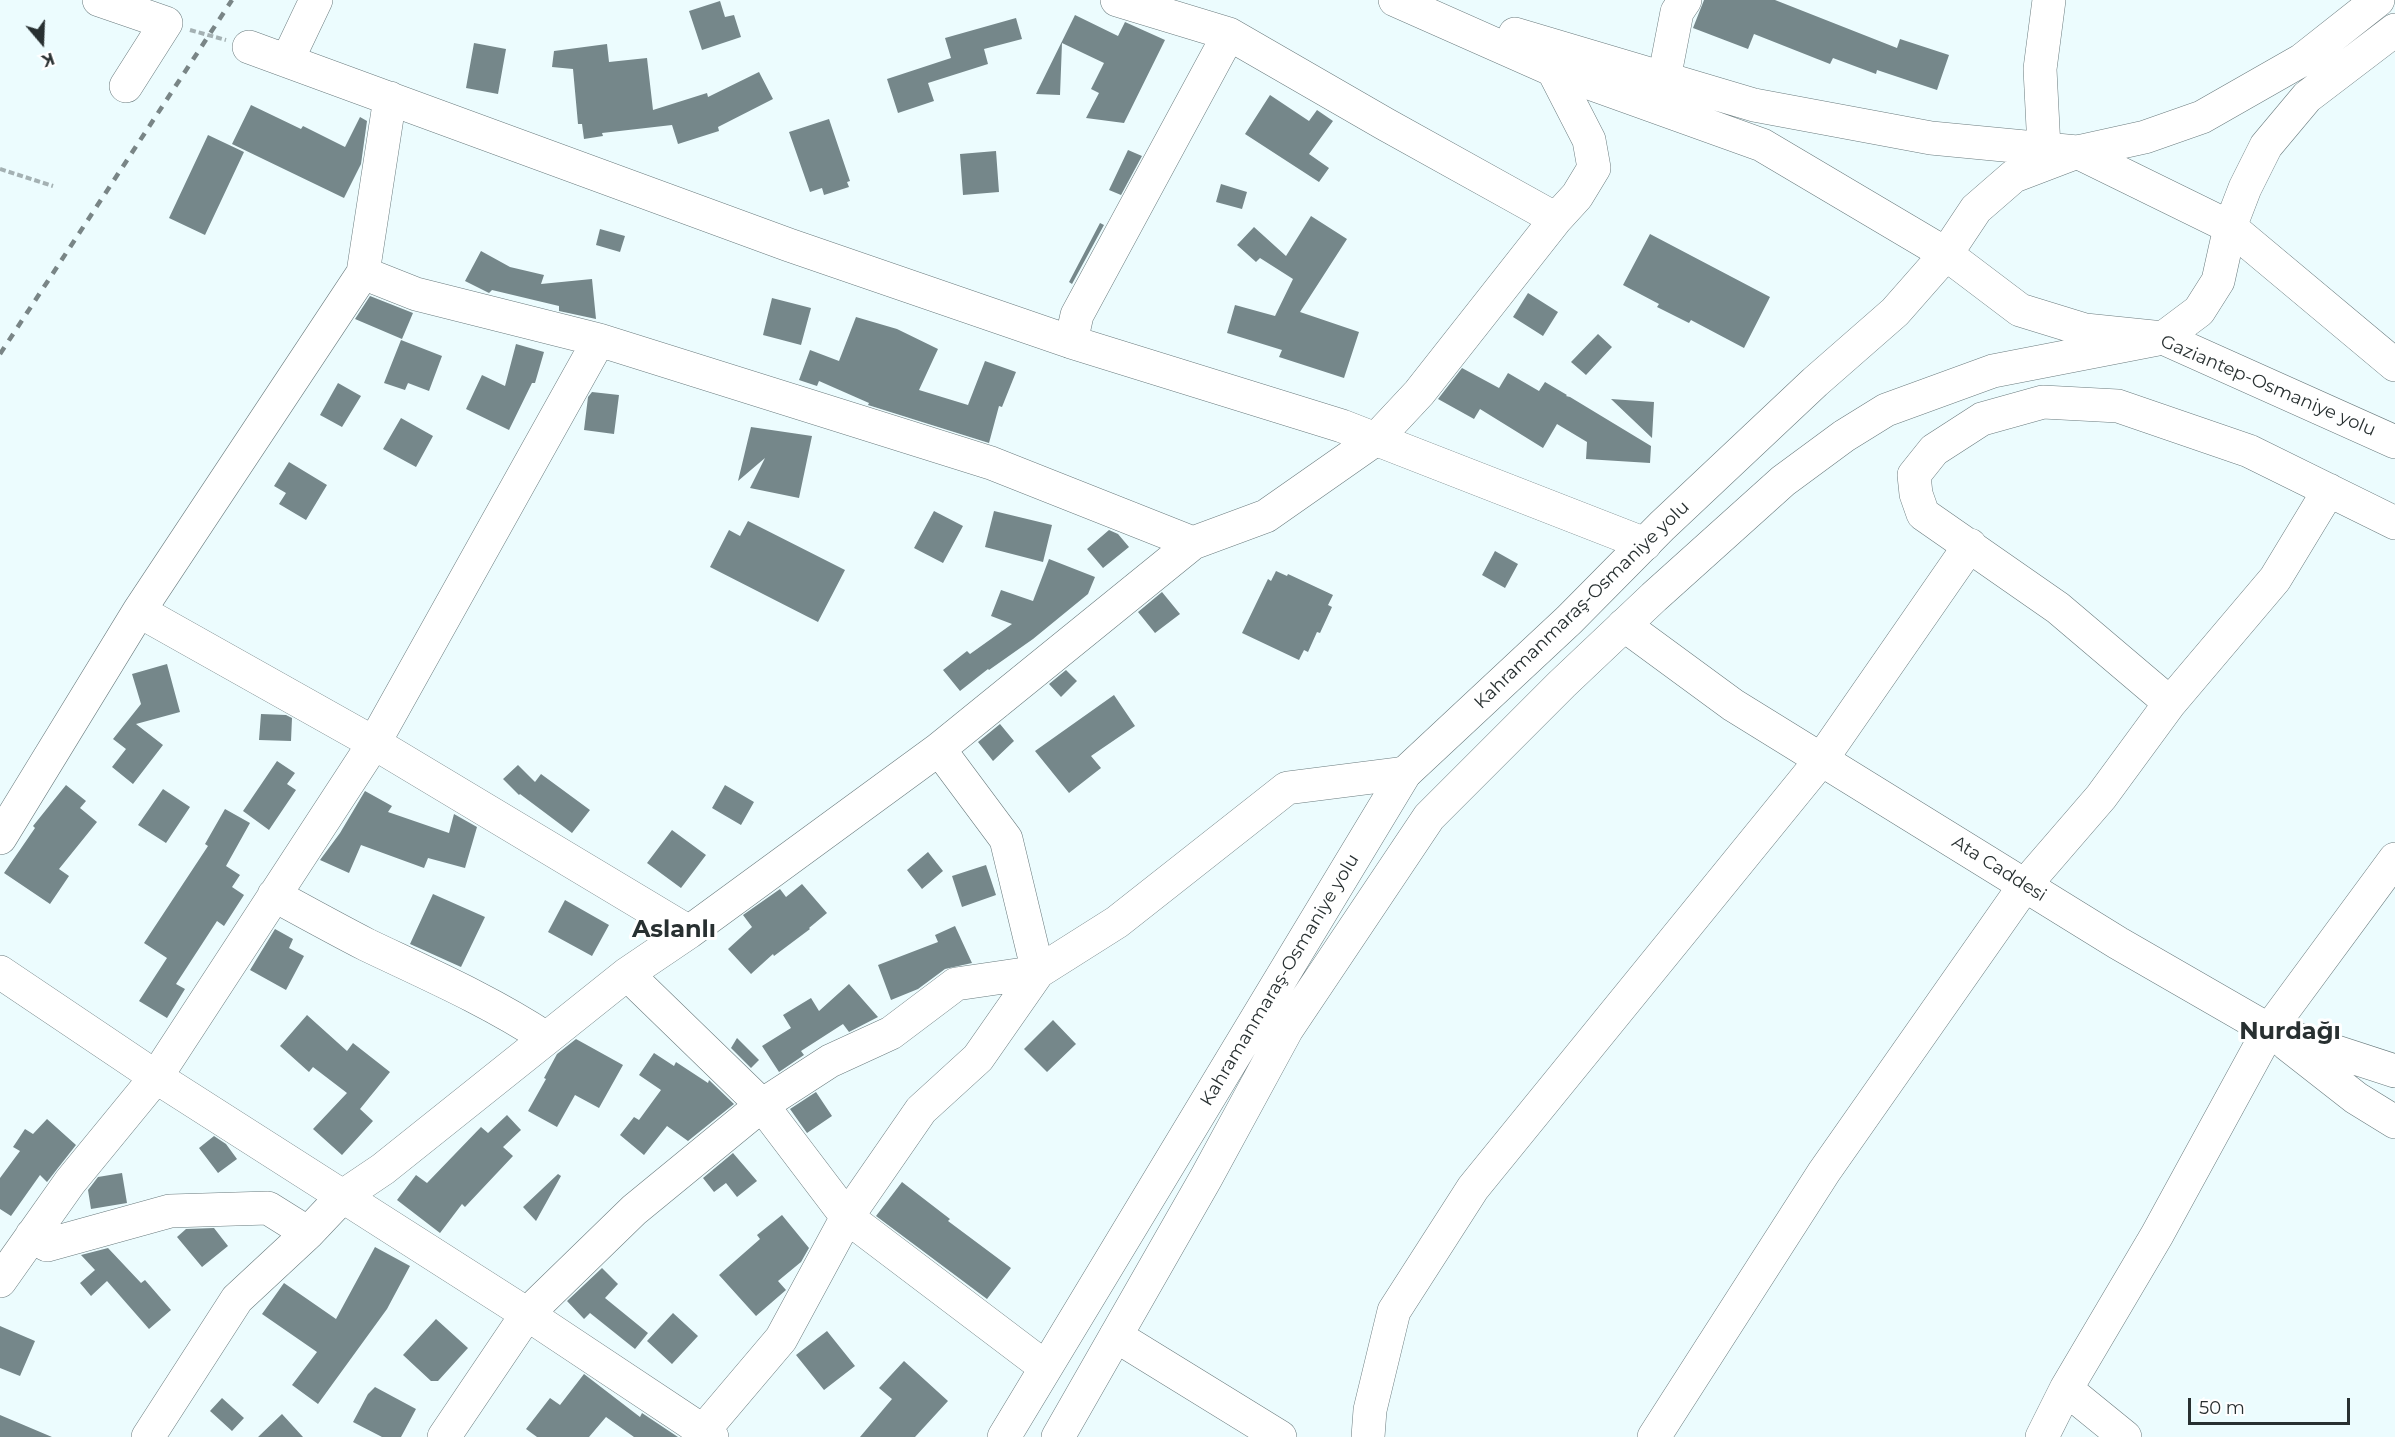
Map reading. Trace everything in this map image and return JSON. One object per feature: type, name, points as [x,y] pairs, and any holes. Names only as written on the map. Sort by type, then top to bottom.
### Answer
[{"type":"main road","points":[[99,0],[166,23],[126,86]]},
{"type":"main road","points":[[287,61],[316,0]]},
{"type":"main road","points":[[1117,0],[1229,34],[1556,219]]},
{"type":"main road","name":"Gaziantep-Osmaniye yolu","points":[[1395,0],[1553,70],[1762,145],[1946,254],[2020,310],[2085,330],[2163,338],[2395,442]]},
{"type":"main road","points":[[1402,0],[1754,105],[1931,138],[2077,152],[2230,227],[2395,365]]},
{"type":"main road","points":[[1664,79],[1677,12],[1685,0]]},
{"type":"main road","points":[[2044,148],[2040,69],[2050,0]]},
{"type":"main road","name":"Kahramanmaraş-Osmaniye yolu","points":[[1004,1437],[1405,773],[1569,620],[1644,544],[1815,382],[1895,312],[1946,254],[1976,209],[2014,176],[2077,152],[2145,137],[2202,117],[2302,60],[2378,0]]},
{"type":"main road","name":"Kahramanmaraş-Osmaniye yolu","points":[[1058,1437],[1206,1178],[1287,1029],[1429,817],[1624,625],[1783,481],[1844,436],[1886,410],[1993,371],[2163,338],[2199,311],[2218,281],[2230,227],[2245,188],[2266,146],[2307,97],[2395,30]]},
{"type":"main road","points":[[1071,342],[1077,315],[1229,34]]},
{"type":"main road","points":[[249,47],[789,245],[1071,342],[1342,426],[1644,544]]},
{"type":"main road","points":[[148,1437],[237,1299],[308,1233],[343,1196],[383,1169],[627,974],[689,932],[939,749],[1193,543],[1266,516],[1376,439],[1419,393],[1556,219],[1577,196],[1594,168],[1589,140],[1553,70]]},
{"type":"main road","points":[[0,838],[139,611],[363,273],[390,98]]},
{"type":"main road","points":[[363,273],[416,294],[599,340],[991,463],[1193,543]]},
{"type":"main road","points":[[0,1281],[70,1182],[156,1077],[374,743],[599,340]]},
{"type":"main road","points":[[2170,703],[2058,608],[1923,514],[1916,494],[1914,474],[1934,450],[1982,419],[2043,402],[2118,406],[2249,451],[2395,523]]},
{"type":"main road","points":[[1653,1437],[1824,1172],[2025,885],[2101,797],[2170,703],[2275,579],[2329,490]]},
{"type":"main road","points":[[1368,1437],[1370,1410],[1394,1311],[1473,1188],[1821,760],[1970,545]]},
{"type":"main road","points":[[139,611],[374,743],[689,932]]},
{"type":"main road","name":"Ata Caddesi","points":[[1624,625],[1733,705],[2118,943],[2269,1029],[2386,1068]]},
{"type":"main road","points":[[939,749],[1006,839],[1038,972]]},
{"type":"main road","points":[[0,972],[156,1077],[527,1314],[704,1435],[781,1339],[847,1217],[921,1110],[978,1058],[1038,972],[1118,922],[1287,788],[1405,773]]},
{"type":"main road","points":[[2043,1437],[2066,1389],[2157,1235],[2269,1029],[2395,859]]},
{"type":"main road","points":[[274,895],[364,943],[499,1009],[546,1038]]},
{"type":"main road","points":[[444,1437],[527,1314],[634,1210],[762,1105],[830,1061],[891,1033],[956,984],[1038,972]]},
{"type":"main road","points":[[627,974],[762,1105],[847,1217],[1046,1367]]},
{"type":"main road","points":[[2269,1029],[2356,1098],[2395,1122]]},
{"type":"main road","points":[[2356,1098],[2362,1072],[2386,1068]]},
{"type":"main road","points":[[32,1236],[47,1245],[171,1211],[268,1208],[308,1233]]},
{"type":"main road","points":[[1116,1336],[1280,1437]]},
{"type":"main road","points":[[2066,1389],[2125,1437]]},
{"type":"path","points":[[166,23],[249,47]]},
{"type":"path","points":[[0,169],[53,186]]},
{"type":"building","points":[[1704,0],[1775,0],[1897,48],[1900,39],[1949,55],[1937,90],[1877,70],[1876,74],[1833,58],[1830,64],[1754,34],[1748,49],[1693,28]]},
{"type":"building","points":[[720,1],[725,17],[734,15],[741,37],[702,50],[689,11]]},
{"type":"building","points":[[1075,15],[1118,36],[1125,22],[1165,40],[1124,123],[1086,118],[1099,93],[1091,89],[1104,63],[1062,43],[1060,95],[1036,94]]},
{"type":"building","points":[[1016,18],[1022,39],[984,49],[988,64],[928,83],[934,101],[898,113],[887,79],[951,58],[945,38]]},
{"type":"building","points":[[474,43],[506,49],[498,94],[466,88]]},
{"type":"building","points":[[607,44],[609,62],[647,58],[653,110],[707,93],[708,97],[759,72],[773,99],[718,127],[719,131],[678,144],[672,125],[602,133],[603,136],[584,139],[582,124],[578,124],[573,69],[552,67],[554,51]]},
{"type":"building","points":[[1270,95],[1309,121],[1317,110],[1333,121],[1309,154],[1329,168],[1319,182],[1245,134]]},
{"type":"building","points":[[251,105],[301,129],[303,126],[345,147],[360,117],[367,121],[361,164],[344,198],[232,144]]},
{"type":"building","points":[[829,119],[850,181],[847,182],[849,187],[824,195],[822,188],[810,192],[789,132]]},
{"type":"building","points":[[208,135],[244,152],[205,235],[169,218]]},
{"type":"building","points":[[1128,150],[1142,156],[1121,195],[1109,190]]},
{"type":"building","points":[[996,151],[999,192],[963,195],[960,154]]},
{"type":"building","points":[[1221,184],[1247,192],[1242,209],[1216,202]]},
{"type":"building","points":[[1311,216],[1347,239],[1300,312],[1359,332],[1344,378],[1279,357],[1282,350],[1227,333],[1235,305],[1275,316],[1293,279],[1260,258],[1256,262],[1237,245],[1254,227],[1286,256]]},
{"type":"building","points":[[1100,223],[1104,225],[1072,284],[1069,282]]},
{"type":"building","points":[[600,229],[625,236],[620,252],[596,245]]},
{"type":"building","points":[[1650,234],[1770,297],[1744,348],[1691,320],[1689,323],[1657,307],[1659,304],[1623,285]]},
{"type":"building","points":[[481,251],[510,267],[544,275],[541,284],[592,279],[596,319],[559,311],[559,306],[492,290],[489,293],[465,281]]},
{"type":"building","points":[[1528,293],[1558,312],[1543,336],[1513,317]]},
{"type":"building","points":[[370,296],[413,313],[402,339],[355,319]]},
{"type":"building","points":[[772,298],[811,308],[801,345],[763,335]]},
{"type":"building","points":[[856,317],[897,329],[938,349],[919,390],[968,405],[985,361],[1016,372],[1002,407],[999,406],[989,443],[868,405],[869,403],[819,381],[817,386],[799,380],[810,350],[839,361]]},
{"type":"building","points":[[1598,334],[1612,347],[1586,375],[1571,362]]},
{"type":"building","points":[[401,340],[442,356],[429,391],[408,383],[405,390],[384,383]]},
{"type":"building","points":[[516,344],[544,352],[535,383],[532,383],[509,430],[466,409],[482,375],[505,386]]},
{"type":"building","points":[[1462,368],[1499,388],[1508,373],[1539,391],[1545,382],[1651,446],[1650,463],[1586,459],[1587,442],[1557,424],[1543,448],[1480,409],[1474,419],[1438,399]]},
{"type":"building","points":[[338,383],[361,396],[342,427],[320,415]]},
{"type":"building","points":[[592,392],[619,395],[614,434],[584,430],[588,397]]},
{"type":"building","points":[[1611,399],[1654,402],[1652,438]]},
{"type":"building","points":[[401,418],[433,436],[416,467],[383,449]]},
{"type":"building","points":[[751,427],[812,436],[799,498],[750,488],[765,458],[738,481]]},
{"type":"building","points":[[289,462],[327,485],[306,520],[279,504],[286,493],[274,486]]},
{"type":"building","points":[[934,511],[963,526],[943,563],[914,548]]},
{"type":"building","points":[[994,511],[1052,525],[1043,562],[985,547]]},
{"type":"building","points":[[748,521],[845,570],[818,622],[710,567],[729,530],[740,536]]},
{"type":"building","points":[[1109,530],[1118,534],[1129,547],[1103,568],[1087,549]]},
{"type":"building","points":[[1495,551],[1518,564],[1505,588],[1482,575]]},
{"type":"building","points":[[1049,559],[1095,577],[1088,594],[1033,639],[960,691],[943,670],[967,651],[970,654],[1012,624],[991,616],[1001,590],[1033,601]]},
{"type":"building","points":[[1276,571],[1287,576],[1288,574],[1333,595],[1328,605],[1332,607],[1320,633],[1317,632],[1308,652],[1304,650],[1299,660],[1242,633],[1268,579],[1271,581]]},
{"type":"building","points":[[1162,592],[1180,614],[1155,633],[1138,612]]},
{"type":"building","points":[[167,664],[180,712],[136,724],[163,745],[133,784],[112,767],[126,749],[113,739],[141,704],[132,674]]},
{"type":"building","points":[[1066,670],[1077,681],[1061,697],[1049,684]]},
{"type":"building","points":[[1114,695],[1135,726],[1091,756],[1101,768],[1069,793],[1035,751]]},
{"type":"building","points":[[261,714],[286,715],[292,718],[291,741],[259,740]]},
{"type":"building","points":[[1000,724],[1014,741],[993,761],[978,742]]},
{"type":"building","points":[[277,761],[295,773],[287,784],[296,790],[269,830],[243,811]]},
{"type":"building","points":[[518,765],[535,782],[541,774],[590,810],[572,833],[519,795],[503,779]]},
{"type":"building","points":[[66,785],[86,801],[80,808],[97,822],[59,869],[69,876],[50,904],[4,873],[35,828],[33,826]]},
{"type":"building","points":[[725,785],[754,802],[741,825],[712,808]]},
{"type":"building","points":[[163,789],[190,807],[166,843],[138,825]]},
{"type":"building","points":[[365,791],[392,806],[388,812],[449,833],[454,814],[477,827],[465,868],[428,858],[424,868],[361,845],[349,873],[320,860],[340,833]]},
{"type":"building","points":[[225,809],[250,823],[226,866],[240,875],[232,887],[244,895],[224,926],[217,921],[176,984],[185,989],[167,1018],[139,1001],[167,958],[144,943],[208,846],[205,844]]},
{"type":"building","points":[[672,830],[706,855],[681,888],[647,863]]},
{"type":"building","points":[[928,852],[943,871],[922,889],[907,870]]},
{"type":"building","points":[[986,865],[996,895],[962,907],[952,876]]},
{"type":"building","points":[[802,884],[827,913],[810,929],[774,956],[773,954],[751,974],[728,949],[752,927],[743,915],[780,889],[786,897]]},
{"type":"building","points":[[433,894],[485,917],[461,967],[410,944]]},
{"type":"building","points":[[565,900],[609,925],[592,956],[548,932]]},
{"type":"building","points":[[955,926],[972,963],[945,969],[918,989],[891,1000],[878,965],[938,942],[935,935]]},
{"type":"building","points":[[275,929],[293,939],[289,948],[304,956],[286,990],[250,970]]},
{"type":"building","points":[[849,984],[878,1017],[849,1032],[843,1024],[801,1051],[804,1055],[779,1072],[762,1046],[791,1028],[783,1015],[811,998],[819,1011]]},
{"type":"building","points":[[307,1015],[347,1051],[353,1043],[390,1072],[360,1109],[373,1121],[342,1155],[313,1129],[347,1093],[313,1067],[309,1072],[280,1046]]},
{"type":"building","points":[[1053,1020],[1076,1044],[1047,1072],[1024,1049]]},
{"type":"building","points":[[737,1038],[759,1060],[751,1068],[731,1048]]},
{"type":"building","points":[[576,1039],[623,1065],[599,1108],[575,1095],[557,1127],[528,1111],[557,1054]]},
{"type":"building","points":[[654,1053],[674,1066],[676,1062],[708,1083],[709,1080],[734,1104],[688,1141],[667,1126],[644,1155],[620,1135],[634,1117],[639,1120],[661,1090],[639,1075]]},
{"type":"building","points":[[816,1092],[832,1116],[807,1133],[790,1109]]},
{"type":"building","points":[[507,1115],[521,1130],[503,1147],[513,1156],[465,1207],[462,1204],[440,1233],[397,1200],[416,1175],[427,1183],[481,1127],[488,1133]]},
{"type":"building","points":[[47,1119],[76,1145],[47,1182],[40,1175],[11,1216],[0,1209],[0,1178],[20,1151],[13,1147],[25,1129],[33,1134]]},
{"type":"building","points":[[214,1136],[226,1144],[237,1159],[218,1173],[199,1148]]},
{"type":"building","points":[[733,1153],[757,1181],[737,1197],[726,1183],[714,1192],[703,1178]]},
{"type":"building","points":[[122,1173],[127,1203],[91,1209],[88,1190],[98,1177]]},
{"type":"building","points":[[558,1174],[561,1176],[536,1221],[523,1207]]},
{"type":"building","points":[[902,1182],[950,1219],[948,1221],[1011,1268],[987,1299],[876,1216]]},
{"type":"building","points":[[782,1215],[809,1248],[801,1262],[778,1281],[786,1290],[756,1316],[719,1275],[760,1239],[757,1235]]},
{"type":"building","points":[[214,1228],[228,1246],[202,1267],[177,1237],[186,1229]]},
{"type":"building","points":[[375,1247],[410,1266],[387,1309],[318,1404],[292,1385],[317,1352],[262,1314],[284,1283],[336,1319]]},
{"type":"building","points":[[108,1248],[141,1283],[145,1280],[171,1310],[149,1329],[107,1281],[91,1296],[80,1283],[95,1270],[81,1255]]},
{"type":"building","points":[[602,1268],[618,1284],[605,1298],[648,1333],[635,1349],[590,1313],[584,1319],[567,1301]]},
{"type":"building","points":[[673,1313],[698,1336],[672,1364],[647,1341]]},
{"type":"building","points":[[436,1319],[468,1348],[438,1381],[431,1381],[403,1355]]},
{"type":"building","points":[[0,1326],[35,1341],[20,1376],[0,1368]]},
{"type":"building","points":[[827,1331],[855,1366],[824,1390],[796,1355]]},
{"type":"building","points":[[904,1361],[948,1401],[915,1437],[860,1437],[892,1399],[879,1388]]},
{"type":"building","points":[[584,1374],[640,1417],[642,1413],[678,1437],[634,1437],[606,1417],[589,1437],[537,1437],[526,1429],[550,1398],[560,1405]]},
{"type":"building","points":[[375,1387],[416,1409],[401,1437],[382,1437],[353,1422],[368,1394]]},
{"type":"building","points":[[222,1398],[244,1418],[232,1431],[210,1411]]},
{"type":"building","points":[[282,1414],[303,1437],[258,1437]]},
{"type":"building","points":[[0,1415],[52,1437],[0,1437]]},
{"type":"railway","points":[[0,354],[232,0]]},
{"type":"district","name":"Aslanlı","points":[[674,930]]},
{"type":"district","name":"Nurdağı","points":[[2290,1032]]}]
